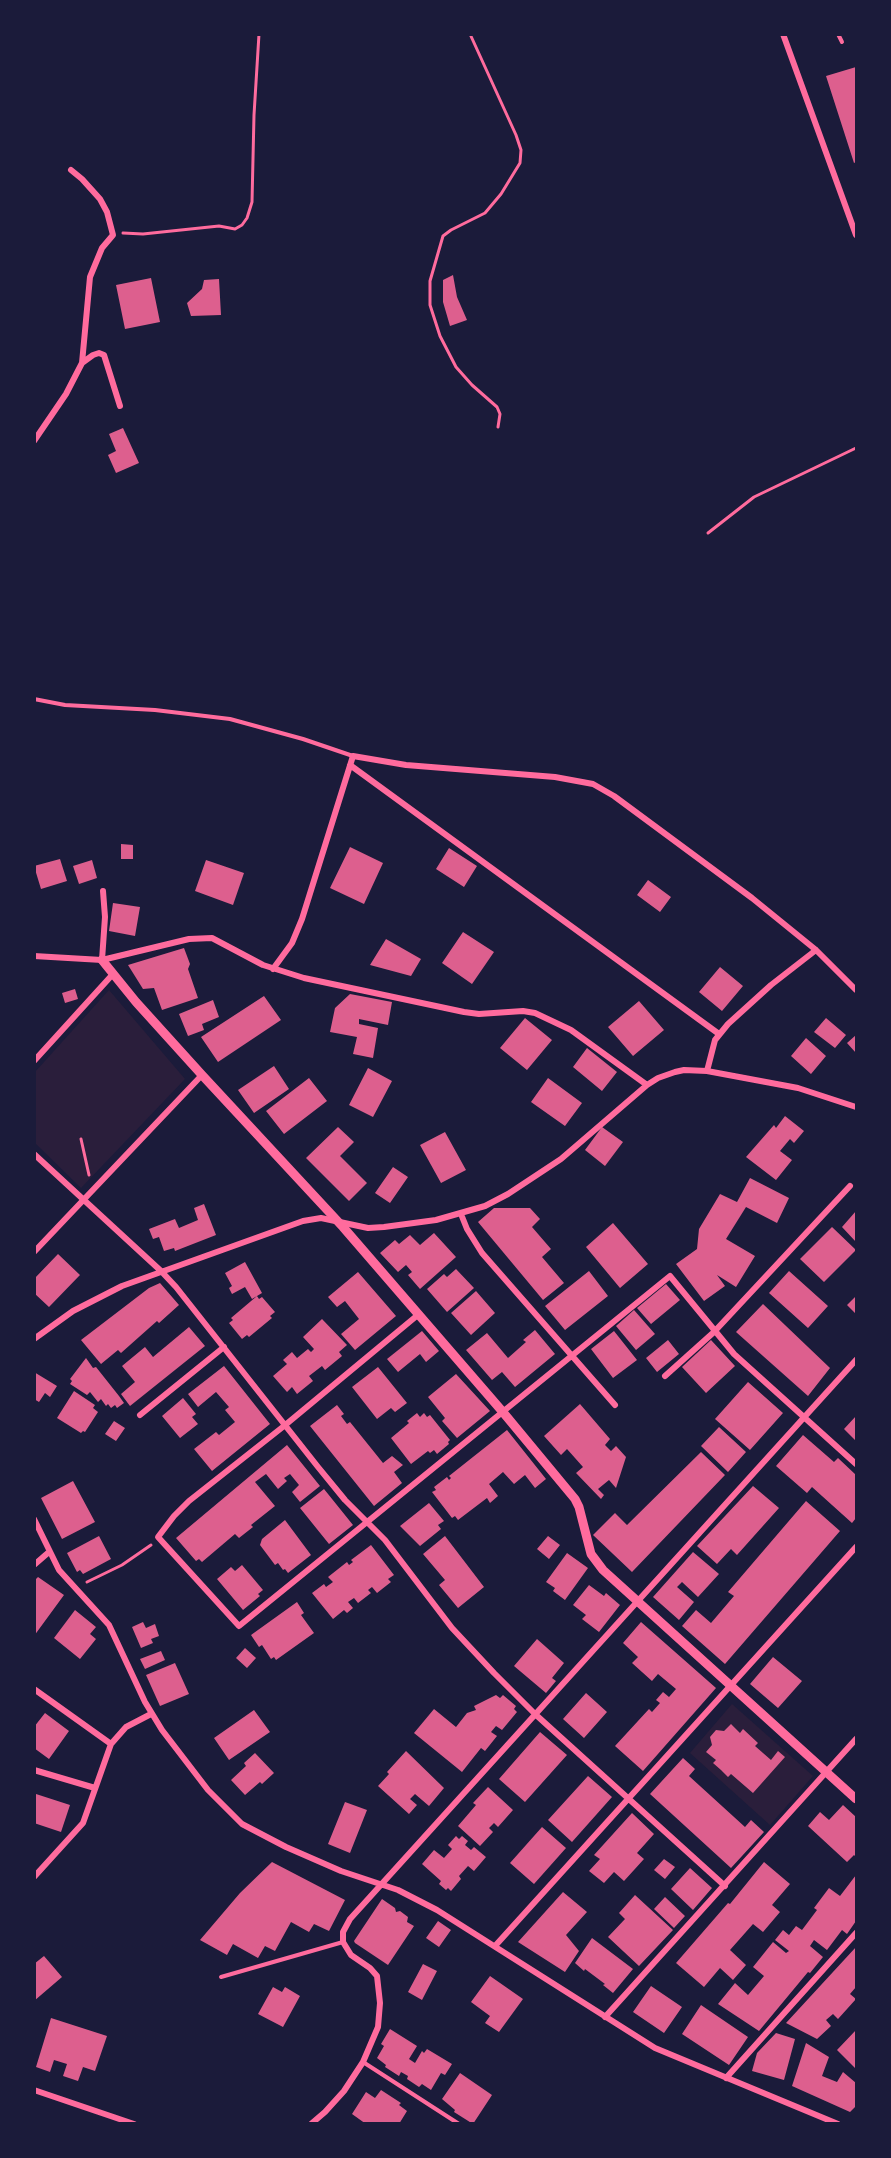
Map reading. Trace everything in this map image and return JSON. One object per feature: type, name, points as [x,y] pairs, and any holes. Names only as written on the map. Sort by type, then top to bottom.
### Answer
[{"type":"street","points":[[783,34],[856,235]]},
{"type":"street","points":[[34,441],[66,394],[82,363],[90,277],[102,248],[113,235],[107,212],[100,199],[71,170]]},
{"type":"street","points":[[82,363],[99,353],[104,355],[120,406]]},
{"type":"street","points":[[273,969],[292,943],[302,919],[352,756],[406,765],[555,777],[592,784],[614,796],[707,864],[816,950],[856,990]]},
{"type":"street","points":[[350,765],[719,1034]]},
{"type":"street","points":[[103,891],[105,917],[102,960],[202,1075],[337,1220],[502,1411],[579,1507],[594,1559],[638,1602],[856,1799]]},
{"type":"street","points":[[34,956],[102,960],[189,939],[207,938],[223,943],[248,959],[273,969],[464,1012],[479,1014],[523,1011],[535,1014],[571,1030],[647,1085]]},
{"type":"street","points":[[707,1071],[713,1046],[719,1034],[753,1000],[816,950]]},
{"type":"street","points":[[34,1061],[113,974]]},
{"type":"street","points":[[34,1339],[73,1311],[122,1287],[303,1221],[316,1218],[337,1220],[368,1228],[384,1227],[461,1214],[502,1197],[545,1170],[575,1147],[647,1085],[675,1072],[707,1071],[798,1088],[856,1107]]},
{"type":"street","points":[[34,1252],[202,1075]]},
{"type":"street","points":[[34,1154],[161,1271],[345,1500],[385,1539],[452,1628],[535,1714],[725,1886]]},
{"type":"street","points":[[665,1376],[714,1332],[850,1186]]},
{"type":"street","points":[[461,1214],[467,1229],[482,1253],[615,1405]]},
{"type":"street","points":[[419,1314],[189,1501],[158,1537],[239,1626],[670,1276],[714,1332],[742,1362],[856,1464]]},
{"type":"street","points":[[140,1415],[224,1347]]},
{"type":"street","points":[[311,2124],[334,2104],[363,2062],[378,2027],[380,2003],[377,1976],[351,1955],[343,1942],[343,1932],[350,1919],[856,1360]]},
{"type":"street","points":[[34,1519],[56,1567],[109,1625],[152,1714],[193,1772],[242,1824],[286,1848],[341,1871],[382,1884],[437,1910],[655,2048],[838,2124]]},
{"type":"street","points":[[495,1946],[856,1547]]},
{"type":"street","points":[[34,1564],[49,1552]]},
{"type":"street","points":[[34,1689],[111,1744]]},
{"type":"street","points":[[34,1877],[83,1823],[111,1744],[126,1727],[152,1714]]},
{"type":"street","points":[[605,2017],[856,1739]]},
{"type":"street","points":[[34,1770],[95,1788]]},
{"type":"street","points":[[726,2078],[856,1933]]},
{"type":"street","points":[[34,2090],[134,2124]]},
{"type":"lane","points":[[838,34],[842,42]]},
{"type":"lane","points":[[34,699],[65,705],[154,710],[230,718],[352,756]]},
{"type":"lane","points":[[221,1977],[343,1942]]},
{"type":"lane","points":[[363,2062],[459,2124]]},
{"type":"path","points":[[113,235],[219,226],[235,229],[242,225],[252,202],[259,34]]},
{"type":"path","points":[[470,34],[516,135],[521,150],[520,163],[496,200],[484,213],[442,236],[430,281],[430,305],[440,336],[456,367],[472,385],[498,407],[500,414],[498,427]]},
{"type":"path","points":[[708,533],[754,497],[856,448]]},
{"type":"path","points":[[81,1139],[89,1172],[90,1192]]},
{"type":"path","points":[[74,1588],[122,1565],[160,1539]]},
{"type":"shaded area","points":[[109,990],[185,1079],[81,1188],[35,1143],[35,1072]]},
{"type":"shaded area","points":[[732,1704],[813,1776],[770,1825],[690,1753]]},
{"type":"building","points":[[856,67],[856,162],[854,163],[826,76]]},
{"type":"building","points":[[453,275],[457,297],[467,320],[450,326],[443,302],[443,280]]},
{"type":"building","points":[[151,278],[160,322],[125,329],[116,285]]},
{"type":"building","points":[[219,279],[221,315],[191,316],[187,303],[202,289],[204,280]]},
{"type":"building","points":[[123,428],[139,463],[116,473],[108,455],[116,451],[109,434]]},
{"type":"building","points":[[121,844],[133,845],[133,859],[121,859]]},
{"type":"building","points":[[350,847],[383,863],[364,904],[330,888]]},
{"type":"building","points":[[449,848],[477,866],[464,887],[436,869]]},
{"type":"building","points":[[60,859],[67,881],[41,889],[34,866]]},
{"type":"building","points":[[92,860],[97,878],[79,884],[73,866]]},
{"type":"building","points":[[206,860],[244,873],[233,905],[195,891]]},
{"type":"building","points":[[648,880],[671,897],[660,912],[637,895]]},
{"type":"building","points":[[113,903],[140,907],[135,936],[109,931]]},
{"type":"building","points":[[463,932],[494,952],[472,984],[442,963]]},
{"type":"building","points":[[386,939],[421,959],[411,976],[370,965]]},
{"type":"building","points":[[184,948],[190,964],[188,969],[198,998],[162,1010],[154,988],[143,989],[128,965]]},
{"type":"building","points":[[720,967],[743,986],[722,1011],[699,992]]},
{"type":"building","points":[[75,989],[78,999],[65,1003],[62,993]]},
{"type":"building","points":[[350,994],[392,1002],[388,1025],[359,1019],[359,1024],[378,1028],[373,1058],[353,1054],[357,1037],[330,1032],[335,1008]]},
{"type":"building","points":[[264,996],[281,1020],[218,1062],[201,1037]]},
{"type":"building","points":[[213,1000],[219,1017],[202,1024],[204,1030],[188,1036],[179,1014]]},
{"type":"building","points":[[639,1001],[664,1030],[633,1056],[608,1027]]},
{"type":"building","points":[[525,1018],[552,1040],[527,1070],[500,1048]]},
{"type":"building","points":[[826,1018],[846,1035],[835,1048],[814,1032]]},
{"type":"building","points":[[856,1035],[856,1053],[847,1043]]},
{"type":"building","points":[[806,1038],[826,1056],[811,1074],[791,1056]]},
{"type":"building","points":[[587,1048],[617,1072],[602,1091],[573,1067]]},
{"type":"building","points":[[274,1066],[289,1089],[254,1113],[238,1090]]},
{"type":"building","points":[[368,1068],[392,1081],[373,1117],[349,1105]]},
{"type":"building","points":[[309,1078],[327,1101],[284,1134],[266,1111]]},
{"type":"building","points":[[548,1078],[582,1103],[565,1126],[531,1102]]},
{"type":"building","points":[[785,1116],[804,1131],[794,1143],[790,1139],[780,1151],[792,1160],[776,1180],[746,1157]]},
{"type":"building","points":[[338,1127],[354,1142],[340,1156],[367,1183],[349,1201],[306,1158]]},
{"type":"building","points":[[602,1127],[623,1142],[605,1166],[585,1150]]},
{"type":"building","points":[[445,1132],[466,1170],[441,1183],[420,1145]]},
{"type":"building","points":[[393,1167],[408,1177],[390,1203],[375,1193]]},
{"type":"building","points":[[750,1178],[789,1198],[777,1223],[746,1207],[726,1239],[755,1256],[736,1287],[717,1275],[725,1286],[704,1301],[676,1264],[697,1249],[699,1229],[720,1194],[737,1202]]},
{"type":"building","points":[[204,1204],[216,1235],[175,1251],[174,1248],[164,1251],[159,1237],[153,1239],[149,1229],[175,1219],[179,1228],[198,1220],[194,1208]]},
{"type":"building","points":[[494,1208],[530,1208],[540,1219],[532,1227],[551,1249],[542,1257],[564,1283],[543,1300],[478,1222]]},
{"type":"building","points":[[856,1211],[856,1242],[842,1227]]},
{"type":"building","points":[[613,1223],[648,1264],[620,1288],[586,1247]]},
{"type":"building","points":[[832,1227],[856,1250],[824,1282],[800,1259]]},
{"type":"building","points":[[434,1233],[456,1257],[420,1289],[408,1275],[412,1272],[406,1265],[398,1272],[380,1253],[395,1240],[399,1244],[410,1235],[420,1245]]},
{"type":"building","points":[[58,1254],[80,1275],[49,1307],[34,1293],[34,1279]]},
{"type":"building","points":[[245,1262],[262,1293],[252,1299],[245,1287],[232,1294],[229,1288],[232,1286],[225,1273]]},
{"type":"building","points":[[456,1269],[474,1288],[447,1312],[427,1289],[444,1274],[447,1277]]},
{"type":"building","points":[[589,1271],[608,1296],[565,1330],[545,1306]]},
{"type":"building","points":[[789,1271],[828,1306],[808,1328],[769,1293]]},
{"type":"building","points":[[358,1272],[396,1316],[355,1350],[341,1334],[359,1319],[345,1301],[337,1307],[328,1297]]},
{"type":"building","points":[[160,1283],[179,1305],[121,1353],[118,1350],[101,1364],[81,1340],[149,1288]]},
{"type":"building","points":[[666,1284],[680,1300],[651,1324],[637,1308]]},
{"type":"building","points":[[476,1291],[495,1313],[471,1335],[451,1313]]},
{"type":"building","points":[[257,1296],[259,1299],[262,1297],[275,1312],[270,1316],[272,1318],[249,1337],[247,1335],[242,1339],[229,1323],[233,1320],[231,1318]]},
{"type":"building","points":[[856,1296],[856,1314],[847,1305]]},
{"type":"building","points":[[763,1304],[830,1368],[808,1396],[736,1332]]},
{"type":"building","points":[[634,1310],[655,1334],[636,1350],[616,1326]]},
{"type":"building","points":[[322,1319],[347,1345],[339,1352],[342,1356],[325,1370],[322,1366],[309,1376],[313,1381],[297,1394],[292,1387],[287,1392],[273,1376],[287,1364],[283,1360],[292,1352],[297,1358],[308,1349],[311,1352],[314,1349],[303,1337]]},
{"type":"building","points":[[189,1327],[205,1346],[130,1406],[121,1394],[135,1382],[122,1366],[145,1347],[153,1357]]},
{"type":"building","points":[[535,1330],[555,1354],[515,1387],[502,1372],[492,1380],[466,1350],[487,1333],[508,1358],[526,1342],[523,1340]]},
{"type":"building","points":[[422,1331],[439,1351],[426,1362],[420,1354],[398,1372],[387,1359]]},
{"type":"building","points":[[614,1331],[637,1360],[613,1378],[591,1349]]},
{"type":"building","points":[[668,1340],[679,1354],[657,1372],[646,1358]]},
{"type":"building","points":[[711,1340],[735,1366],[706,1393],[682,1367]]},
{"type":"building","points":[[86,1358],[93,1368],[96,1367],[124,1403],[117,1408],[115,1405],[111,1408],[108,1404],[106,1406],[101,1399],[98,1402],[90,1392],[87,1395],[70,1384],[72,1381],[70,1379]]},
{"type":"building","points":[[224,1366],[270,1424],[212,1471],[194,1449],[216,1432],[219,1435],[235,1422],[225,1410],[229,1407],[216,1392],[198,1407],[188,1394]]},
{"type":"building","points":[[378,1367],[407,1403],[395,1412],[391,1408],[377,1419],[352,1387]]},
{"type":"building","points":[[34,1372],[57,1386],[50,1397],[45,1393],[39,1402],[34,1399]]},
{"type":"building","points":[[456,1374],[490,1411],[457,1438],[442,1421],[445,1418],[428,1397]]},
{"type":"building","points":[[748,1382],[783,1413],[750,1450],[715,1419]]},
{"type":"building","points":[[74,1391],[95,1405],[93,1408],[98,1412],[85,1432],[81,1433],[57,1418]]},
{"type":"building","points":[[183,1398],[196,1414],[192,1417],[198,1424],[180,1438],[162,1416]]},
{"type":"building","points":[[580,1404],[610,1439],[605,1445],[611,1451],[616,1446],[626,1457],[616,1488],[609,1480],[598,1489],[604,1495],[601,1499],[576,1473],[583,1467],[567,1449],[561,1455],[544,1436]]},
{"type":"building","points":[[337,1405],[344,1414],[341,1416],[347,1424],[350,1422],[383,1463],[392,1456],[403,1465],[394,1472],[402,1483],[374,1506],[310,1426]]},
{"type":"building","points":[[417,1413],[420,1417],[424,1413],[427,1417],[430,1415],[450,1440],[449,1444],[437,1454],[434,1450],[430,1453],[428,1451],[411,1464],[391,1438]]},
{"type":"building","points":[[856,1416],[856,1441],[844,1429]]},
{"type":"building","points":[[114,1421],[125,1428],[116,1441],[105,1434]]},
{"type":"building","points":[[719,1427],[746,1452],[728,1472],[701,1446]]},
{"type":"building","points":[[507,1430],[546,1479],[535,1488],[525,1475],[514,1484],[503,1472],[489,1484],[498,1496],[490,1503],[487,1498],[458,1520],[455,1516],[452,1518],[432,1492],[436,1490],[434,1487],[447,1477],[449,1480],[451,1478],[449,1476]]},
{"type":"building","points":[[803,1435],[834,1462],[838,1458],[856,1475],[856,1518],[852,1523],[812,1487],[807,1493],[776,1466]]},
{"type":"building","points":[[287,1445],[320,1486],[300,1502],[292,1492],[299,1485],[290,1474],[284,1478],[287,1481],[278,1489],[266,1474],[255,1482],[275,1506],[239,1538],[235,1534],[202,1562],[199,1559],[196,1561],[176,1538]]},
{"type":"building","points":[[701,1452],[725,1475],[632,1572],[593,1535],[615,1513],[627,1525]]},
{"type":"building","points":[[73,1481],[95,1522],[62,1539],[41,1498]]},
{"type":"building","points":[[753,1486],[779,1508],[737,1555],[731,1549],[717,1564],[697,1546]]},
{"type":"building","points":[[324,1489],[353,1525],[329,1544],[300,1508]]},
{"type":"building","points":[[806,1501],[840,1531],[725,1664],[682,1626],[696,1610],[711,1623],[734,1596],[728,1592]]},
{"type":"building","points":[[429,1503],[444,1521],[438,1525],[441,1529],[420,1546],[400,1526]]},
{"type":"building","points":[[285,1520],[311,1555],[288,1573],[278,1563],[275,1565],[260,1545],[262,1539]]},
{"type":"building","points":[[99,1536],[111,1559],[83,1574],[80,1570],[77,1572],[67,1553]]},
{"type":"building","points":[[445,1536],[484,1587],[458,1608],[439,1585],[445,1580],[423,1554]]},
{"type":"building","points":[[548,1536],[560,1545],[549,1559],[537,1549]]},
{"type":"building","points":[[371,1545],[394,1575],[388,1579],[391,1582],[377,1593],[372,1587],[368,1590],[371,1593],[358,1603],[354,1598],[348,1602],[353,1608],[347,1613],[344,1610],[333,1619],[312,1593],[324,1584],[326,1587],[333,1582],[328,1577],[347,1562],[349,1565],[353,1562],[351,1560]]},
{"type":"building","points":[[693,1552],[719,1574],[698,1597],[682,1582],[677,1587],[694,1602],[679,1620],[653,1597]]},
{"type":"building","points":[[567,1553],[588,1568],[565,1600],[553,1591],[555,1588],[546,1582]]},
{"type":"building","points":[[242,1565],[263,1590],[258,1594],[260,1596],[243,1610],[217,1579],[231,1567],[235,1571]]},
{"type":"building","points":[[38,1577],[64,1595],[34,1636],[34,1581]]},
{"type":"building","points":[[589,1585],[604,1596],[606,1593],[620,1605],[599,1632],[582,1619],[586,1615],[573,1605]]},
{"type":"building","points":[[297,1602],[304,1613],[301,1615],[314,1633],[276,1660],[274,1657],[271,1659],[262,1645],[259,1647],[251,1635]]},
{"type":"building","points":[[75,1610],[96,1627],[90,1634],[96,1639],[80,1659],[54,1638]]},
{"type":"building","points":[[143,1622],[146,1628],[155,1624],[159,1636],[151,1639],[153,1643],[141,1648],[132,1627]]},
{"type":"building","points":[[641,1622],[716,1688],[643,1771],[615,1746],[649,1709],[652,1712],[660,1703],[656,1700],[663,1692],[669,1697],[676,1689],[658,1674],[652,1681],[632,1663],[638,1657],[623,1643]]},
{"type":"building","points":[[537,1639],[564,1663],[552,1678],[556,1681],[546,1693],[514,1666]]},
{"type":"building","points":[[245,1648],[256,1658],[247,1668],[236,1658]]},
{"type":"building","points":[[161,1651],[165,1660],[145,1669],[140,1659]]},
{"type":"building","points":[[773,1657],[802,1681],[778,1708],[750,1684]]},
{"type":"building","points":[[175,1663],[189,1694],[160,1706],[146,1675]]},
{"type":"building","points":[[586,1693],[607,1712],[584,1738],[563,1719]]},
{"type":"building","points":[[496,1695],[500,1698],[503,1695],[516,1706],[514,1709],[517,1712],[502,1730],[496,1726],[491,1732],[497,1736],[485,1751],[481,1748],[462,1772],[414,1733],[434,1709],[456,1727],[467,1713],[476,1710],[474,1706]]},
{"type":"building","points":[[254,1710],[270,1732],[229,1760],[214,1738]]},
{"type":"building","points":[[45,1713],[69,1731],[49,1759],[34,1748],[34,1727]]},
{"type":"building","points":[[731,1724],[740,1733],[743,1729],[758,1743],[755,1746],[771,1760],[778,1751],[785,1757],[753,1793],[731,1774],[728,1777],[713,1763],[716,1760],[706,1752],[712,1745],[710,1737],[716,1730],[724,1731]]},
{"type":"building","points":[[540,1732],[567,1755],[525,1802],[499,1779]]},
{"type":"building","points":[[406,1751],[444,1788],[429,1806],[415,1794],[410,1799],[417,1805],[409,1814],[378,1786]]},
{"type":"building","points":[[255,1753],[274,1773],[245,1795],[231,1780],[246,1766],[244,1763]]},
{"type":"building","points":[[683,1758],[695,1769],[689,1776],[745,1827],[751,1820],[764,1832],[731,1868],[650,1794]]},
{"type":"building","points":[[588,1776],[612,1797],[572,1842],[548,1820]]},
{"type":"building","points":[[488,1787],[513,1810],[498,1827],[494,1823],[489,1828],[493,1832],[480,1846],[458,1826],[476,1805],[473,1803]]},
{"type":"building","points":[[36,1794],[70,1805],[61,1832],[34,1823]]},
{"type":"building","points":[[345,1802],[367,1810],[350,1853],[328,1844]]},
{"type":"building","points":[[843,1805],[856,1817],[856,1857],[854,1855],[847,1862],[808,1826],[820,1812],[829,1820]]},
{"type":"building","points":[[632,1813],[654,1834],[637,1853],[644,1859],[624,1881],[614,1872],[604,1883],[589,1871],[600,1859],[594,1855]]},
{"type":"building","points":[[542,1827],[566,1848],[534,1884],[510,1863]]},
{"type":"building","points":[[456,1836],[459,1839],[462,1836],[468,1841],[465,1845],[471,1850],[474,1847],[486,1857],[474,1871],[468,1866],[459,1876],[461,1879],[451,1891],[439,1884],[441,1881],[422,1864],[434,1850],[444,1858],[452,1849],[448,1845]]},
{"type":"building","points":[[664,1859],[675,1867],[665,1879],[654,1870]]},
{"type":"building","points":[[272,1862],[345,1900],[329,1931],[314,1924],[309,1932],[291,1922],[275,1951],[265,1946],[258,1958],[233,1944],[227,1955],[200,1940],[240,1893]]},
{"type":"building","points":[[764,1862],[790,1884],[772,1905],[780,1912],[763,1932],[753,1924],[730,1950],[746,1965],[733,1980],[720,1968],[704,1987],[676,1963],[728,1903],[730,1904]]},
{"type":"building","points":[[690,1868],[712,1888],[693,1910],[671,1889]]},
{"type":"building","points":[[856,1875],[856,1921],[847,1934],[842,1930],[827,1950],[814,1940],[810,1946],[823,1957],[759,2031],[718,2004],[735,1983],[748,1995],[764,1976],[753,1967],[773,1942],[786,1953],[789,1951],[775,1940],[783,1930],[789,1935],[796,1926],[802,1930],[817,1910],[814,1908],[829,1888],[840,1896]]},
{"type":"building","points":[[563,1892],[587,1912],[566,1935],[579,1951],[565,1972],[518,1942]]},
{"type":"building","points":[[635,1895],[673,1930],[639,1966],[608,1937],[625,1919],[619,1913]]},
{"type":"building","points":[[665,1897],[685,1916],[674,1928],[654,1909]]},
{"type":"building","points":[[382,1899],[395,1908],[396,1912],[400,1911],[408,1917],[407,1922],[414,1926],[388,1965],[354,1941]]},
{"type":"building","points":[[438,1921],[451,1930],[439,1947],[426,1938]]},
{"type":"building","points":[[592,1938],[633,1969],[613,1993],[603,1985],[605,1984],[575,1963]]},
{"type":"building","points":[[856,1947],[856,1987],[850,1994],[856,1999],[838,2019],[833,2014],[826,2020],[831,2026],[817,2039],[786,2023]]},
{"type":"building","points":[[44,1956],[62,1977],[34,2001],[34,1964]]},
{"type":"building","points":[[423,1964],[437,1971],[422,2000],[408,1992]]},
{"type":"building","points":[[490,1976],[523,1999],[499,2032],[485,2023],[490,2016],[471,2002]]},
{"type":"building","points":[[651,1986],[682,2007],[664,2033],[633,2012]]},
{"type":"building","points":[[273,1987],[282,1992],[285,1987],[300,1996],[283,2027],[258,2014]]},
{"type":"building","points":[[701,2005],[748,2037],[729,2065],[682,2034]]},
{"type":"building","points":[[51,2018],[107,2036],[95,2071],[83,2067],[78,2081],[63,2076],[67,2064],[54,2060],[50,2072],[36,2067]]},
{"type":"building","points":[[390,2029],[417,2046],[409,2059],[415,2063],[422,2051],[424,2053],[427,2049],[452,2064],[445,2075],[441,2073],[431,2090],[422,2084],[419,2087],[401,2072],[399,2076],[385,2067],[386,2065],[377,2058],[384,2046],[381,2044]]},
{"type":"building","points":[[856,2030],[856,2069],[837,2050]]},
{"type":"building","points":[[776,2033],[795,2039],[784,2080],[752,2071],[757,2053]]},
{"type":"building","points":[[806,2043],[829,2057],[822,2076],[837,2082],[843,2072],[856,2083],[856,2106],[850,2112],[792,2086]]},
{"type":"building","points":[[460,2073],[492,2095],[473,2124],[454,2112],[455,2110],[442,2099]]},
{"type":"building","points":[[381,2090],[401,2103],[399,2105],[407,2111],[399,2124],[366,2124],[352,2114],[366,2092],[375,2098]]}]
